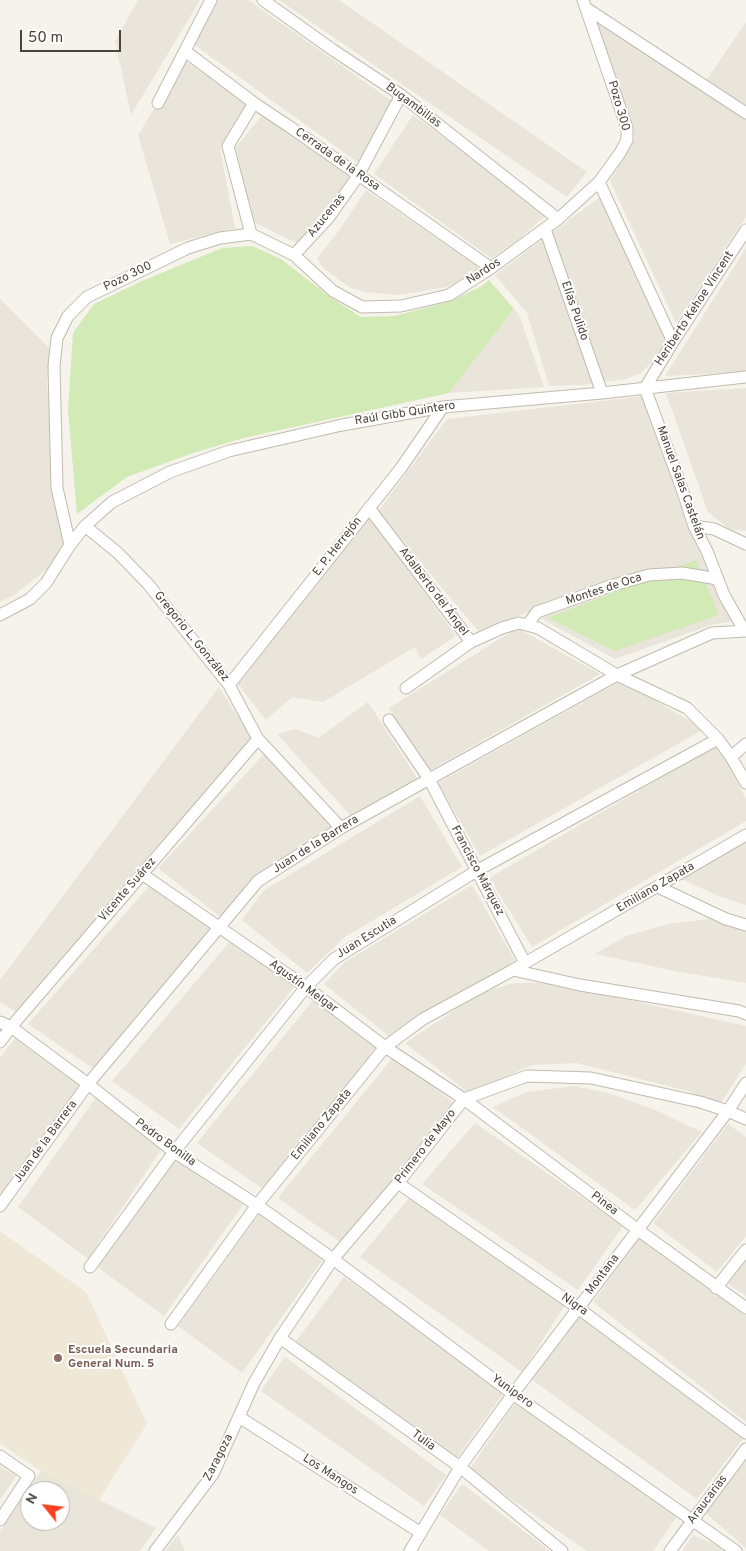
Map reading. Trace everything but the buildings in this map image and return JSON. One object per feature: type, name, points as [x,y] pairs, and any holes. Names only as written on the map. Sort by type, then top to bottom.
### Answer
[{"type":"street","points":[[158,103],[212,0]]},
{"type":"street","name":"Bugambilias","points":[[262,0],[401,95],[558,219]]},
{"type":"street","points":[[584,4],[746,113]]},
{"type":"street","name":"Pozo 300","points":[[558,219],[599,182],[620,154],[627,140],[627,128],[584,4]]},
{"type":"street","name":"Cerrada de la Rosa","points":[[185,52],[254,103],[491,268]]},
{"type":"street","name":"Azucenas","points":[[294,255],[329,217],[358,176],[401,95]]},
{"type":"street","points":[[254,103],[228,146],[251,234],[294,255]]},
{"type":"street","points":[[599,182],[673,342]]},
{"type":"street","name":"Nardos","points":[[294,255],[333,292],[362,307],[401,306],[449,294],[491,268],[558,219]]},
{"type":"street","name":"Elías Pulido","points":[[545,229],[602,393]]},
{"type":"street","name":"Heriberto Kehoe Vincent","points":[[645,388],[746,230]]},
{"type":"street","name":"Pozo 300","points":[[70,544],[57,488],[54,366],[57,338],[68,316],[87,297],[188,248],[220,238],[251,234]]},
{"type":"street","name":"Raúl Gibb Quintero","points":[[0,614],[30,599],[46,583],[70,544],[85,526],[112,502],[170,472],[229,451],[342,425],[443,406],[602,393],[746,377]]},
{"type":"street","name":"Manuel Salas Castelán","points":[[645,388],[694,526],[707,551],[724,596],[745,631]]},
{"type":"street","name":"E. P. Herrejón","points":[[229,684],[402,468],[443,406]]},
{"type":"street","name":"Adalberto del Ángel","points":[[369,508],[471,642],[502,628],[520,623],[527,625]]},
{"type":"street","name":"Gregorio L. González","points":[[85,526],[118,553],[148,584],[229,684],[258,739],[341,828]]},
{"type":"street","points":[[694,526],[714,529],[746,544]]},
{"type":"street","name":"Montes de Oca","points":[[527,625],[537,612],[610,586],[649,575],[682,573],[718,579]]},
{"type":"street","points":[[527,625],[538,628],[618,675],[687,708],[718,739],[731,757],[746,784]]},
{"type":"street","name":"Juan de la Barrera","points":[[0,1206],[88,1084],[258,881],[341,828],[618,675],[712,633],[745,631]]},
{"type":"street","points":[[406,688],[471,642]]},
{"type":"street","name":"Francisco Márquez","points":[[389,720],[429,779],[525,963]]},
{"type":"street","name":"Vicente Suárez","points":[[0,1042],[5,1024],[142,874],[258,739]]},
{"type":"street","name":"Juan Escutia","points":[[90,1266],[174,1152],[306,987],[334,959],[478,870],[718,739]]},
{"type":"street","points":[[731,757],[746,744]]},
{"type":"street","name":"Emiliano Zapata","points":[[170,1324],[257,1205],[385,1047],[423,1019],[513,970],[746,835]]},
{"type":"street","name":"Agustín Melgar","points":[[142,874],[306,987],[385,1047],[464,1099]]},
{"type":"street","points":[[658,887],[726,920],[746,925]]},
{"type":"street","points":[[513,970],[580,985],[746,1014]]},
{"type":"street","name":"Pedro Bonilla","points":[[5,1024],[88,1084],[174,1152],[257,1205],[333,1259]]},
{"type":"street","name":"Primero de Mayo","points":[[254,1383],[280,1338],[333,1259],[398,1183],[464,1099],[527,1076],[591,1078],[700,1102],[746,1119]]},
{"type":"street","name":"Montana","points":[[410,1551],[460,1467],[728,1111],[746,1083]]},
{"type":"street","name":"Pinea","points":[[464,1099],[716,1288],[746,1308]]},
{"type":"street","name":"Nigra","points":[[398,1183],[578,1308],[746,1433]]},
{"type":"street","points":[[716,1288],[746,1250]]},
{"type":"street","name":"Yunipero","points":[[333,1259],[514,1394],[736,1551]]},
{"type":"street","name":"Tulia","points":[[280,1338],[460,1467],[562,1551]]},
{"type":"street","name":"Zaragoza","points":[[154,1551],[213,1474],[254,1383]]},
{"type":"street","name":"Los Mangos","points":[[239,1417],[421,1533]]},
{"type":"street","name":"Araucarias","points":[[670,1551],[746,1449]]},
{"type":"street","points":[[0,1456],[28,1476],[0,1520]]},
{"type":"shaded area","points":[[138,0],[200,0],[131,115],[115,41]]},
{"type":"shaded area","points":[[217,0],[248,0],[395,103],[360,164],[192,43]]},
{"type":"shaded area","points":[[279,0],[339,0],[587,172],[567,197]]},
{"type":"shaded area","points":[[596,20],[746,119],[746,217],[676,323],[610,181],[635,137]]},
{"type":"shaded area","points":[[746,22],[746,107],[705,82]]},
{"type":"shaded area","points":[[184,60],[250,103],[220,149],[235,228],[170,244],[138,135]]},
{"type":"shaded area","points":[[263,114],[352,178],[332,208],[299,244],[251,221],[236,147]]},
{"type":"shaded area","points":[[413,115],[548,213],[518,240],[491,258],[374,174]]},
{"type":"shaded area","points":[[366,190],[479,267],[464,279],[447,287],[399,295],[365,292],[351,288],[332,275],[321,265],[317,258],[338,232]]},
{"type":"shaded area","points":[[604,194],[668,344],[640,374],[625,379],[584,385],[549,386],[527,313],[495,275]]},
{"type":"shaded area","points":[[746,248],[746,372],[665,376]]},
{"type":"shaded area","points":[[0,299],[49,348],[47,383],[55,486],[64,548],[46,570],[14,595],[0,602]]},
{"type":"shaded area","points":[[514,309],[519,315],[544,387],[449,393]]},
{"type":"shaded area","points":[[746,388],[746,531],[729,529],[708,512],[666,393]]},
{"type":"shaded area","points":[[645,396],[687,526],[735,621],[711,625],[615,659],[529,612],[478,631],[378,511],[447,419]]},
{"type":"shaded area","points":[[369,516],[456,636],[421,659],[415,647],[323,702],[292,697],[266,720],[237,683]]},
{"type":"shaded area","points":[[517,628],[600,674],[427,772],[389,708]]},
{"type":"shaded area","points":[[621,681],[704,729],[480,856],[438,783]]},
{"type":"shaded area","points":[[219,687],[252,738],[16,1012],[0,1002],[0,980]]},
{"type":"shaded area","points":[[368,702],[417,778],[355,817],[349,814],[277,734],[296,729],[318,738]]},
{"type":"shaded area","points":[[718,744],[746,799],[746,821],[532,947],[489,878]]},
{"type":"shaded area","points":[[265,753],[332,820],[333,832],[256,880],[223,919],[158,868]]},
{"type":"shaded area","points":[[420,796],[462,867],[345,937],[307,973],[242,920],[263,891]]},
{"type":"shaded area","points":[[746,840],[746,905],[721,897],[681,879]]},
{"type":"shaded area","points":[[150,885],[214,929],[94,1069],[28,1024]]},
{"type":"shaded area","points":[[472,885],[516,962],[389,1036],[324,984],[345,962]]},
{"type":"shaded area","points":[[709,919],[746,929],[746,983],[675,971],[595,954],[626,936],[668,924]]},
{"type":"shaded area","points":[[230,941],[295,986],[179,1129],[112,1081]]},
{"type":"shaded area","points":[[513,983],[540,983],[575,988],[746,1026],[746,1064],[721,1103],[716,1104],[688,1091],[577,1063],[532,1065],[469,1093],[405,1043],[481,993]]},
{"type":"shaded area","points":[[313,1000],[377,1047],[263,1189],[197,1143]]},
{"type":"shaded area","points":[[15,1038],[79,1085],[0,1196],[0,1058]]},
{"type":"shaded area","points":[[394,1056],[458,1106],[344,1245],[278,1198]]},
{"type":"shaded area","points":[[574,1086],[612,1094],[655,1110],[702,1132],[635,1210],[493,1107],[527,1092]]},
{"type":"shaded area","points":[[97,1096],[164,1145],[88,1259],[18,1207]]},
{"type":"shaded area","points":[[475,1123],[623,1226],[578,1290],[422,1184]]},
{"type":"shaded area","points":[[728,1124],[746,1137],[746,1236],[717,1272],[653,1223]]},
{"type":"shaded area","points":[[177,1155],[244,1203],[164,1316],[97,1267]]},
{"type":"shaded area","points":[[409,1198],[565,1305],[522,1372],[360,1257]]},
{"type":"shaded area","points":[[259,1214],[324,1258],[242,1373],[178,1326]]},
{"type":"shaded area","name":"Escuela Secundaria General Num. 5","points":[[0,1231],[86,1292],[147,1424],[99,1500],[70,1486],[70,1481],[61,1481],[41,1471],[0,1444]]},
{"type":"shaded area","points":[[640,1236],[746,1316],[746,1422],[593,1302]]},
{"type":"shaded area","points":[[746,1256],[746,1296],[723,1280]]},
{"type":"shaded area","points":[[344,1277],[505,1391],[457,1458],[294,1344]]},
{"type":"shaded area","points":[[579,1312],[745,1436],[697,1499],[531,1379]]},
{"type":"shaded area","points":[[285,1357],[446,1475],[424,1506],[261,1391]]},
{"type":"shaded area","points":[[518,1399],[680,1512],[653,1551],[587,1551],[469,1470]]},
{"type":"shaded area","points":[[746,1461],[746,1548],[704,1512]]},
{"type":"shaded area","points":[[0,1466],[16,1476],[0,1500]]},
{"type":"shaded area","points":[[41,1471],[61,1481],[34,1481]]},
{"type":"shaded area","points":[[462,1484],[550,1551],[489,1551],[440,1515]]},
{"type":"shaded area","points":[[70,1485],[156,1528],[140,1551],[0,1551],[0,1531],[20,1502],[20,1531],[70,1531]]},
{"type":"shaded area","points":[[178,1535],[185,1551],[165,1551]]},
{"type":"shaded area","points":[[693,1535],[728,1550],[729,1551],[682,1551]]},
{"type":"green space","points":[[252,246],[281,259],[330,297],[361,317],[394,316],[448,302],[482,286],[489,280],[514,309],[449,393],[244,438],[193,453],[127,477],[77,514],[68,411],[73,333],[94,304],[142,281],[222,248]]},
{"type":"green space","points":[[696,560],[719,615],[615,651],[548,618]]},
{"type":"place","name":"Escuela Secundaria General Num. 5","points":[[58,1358]]}]
